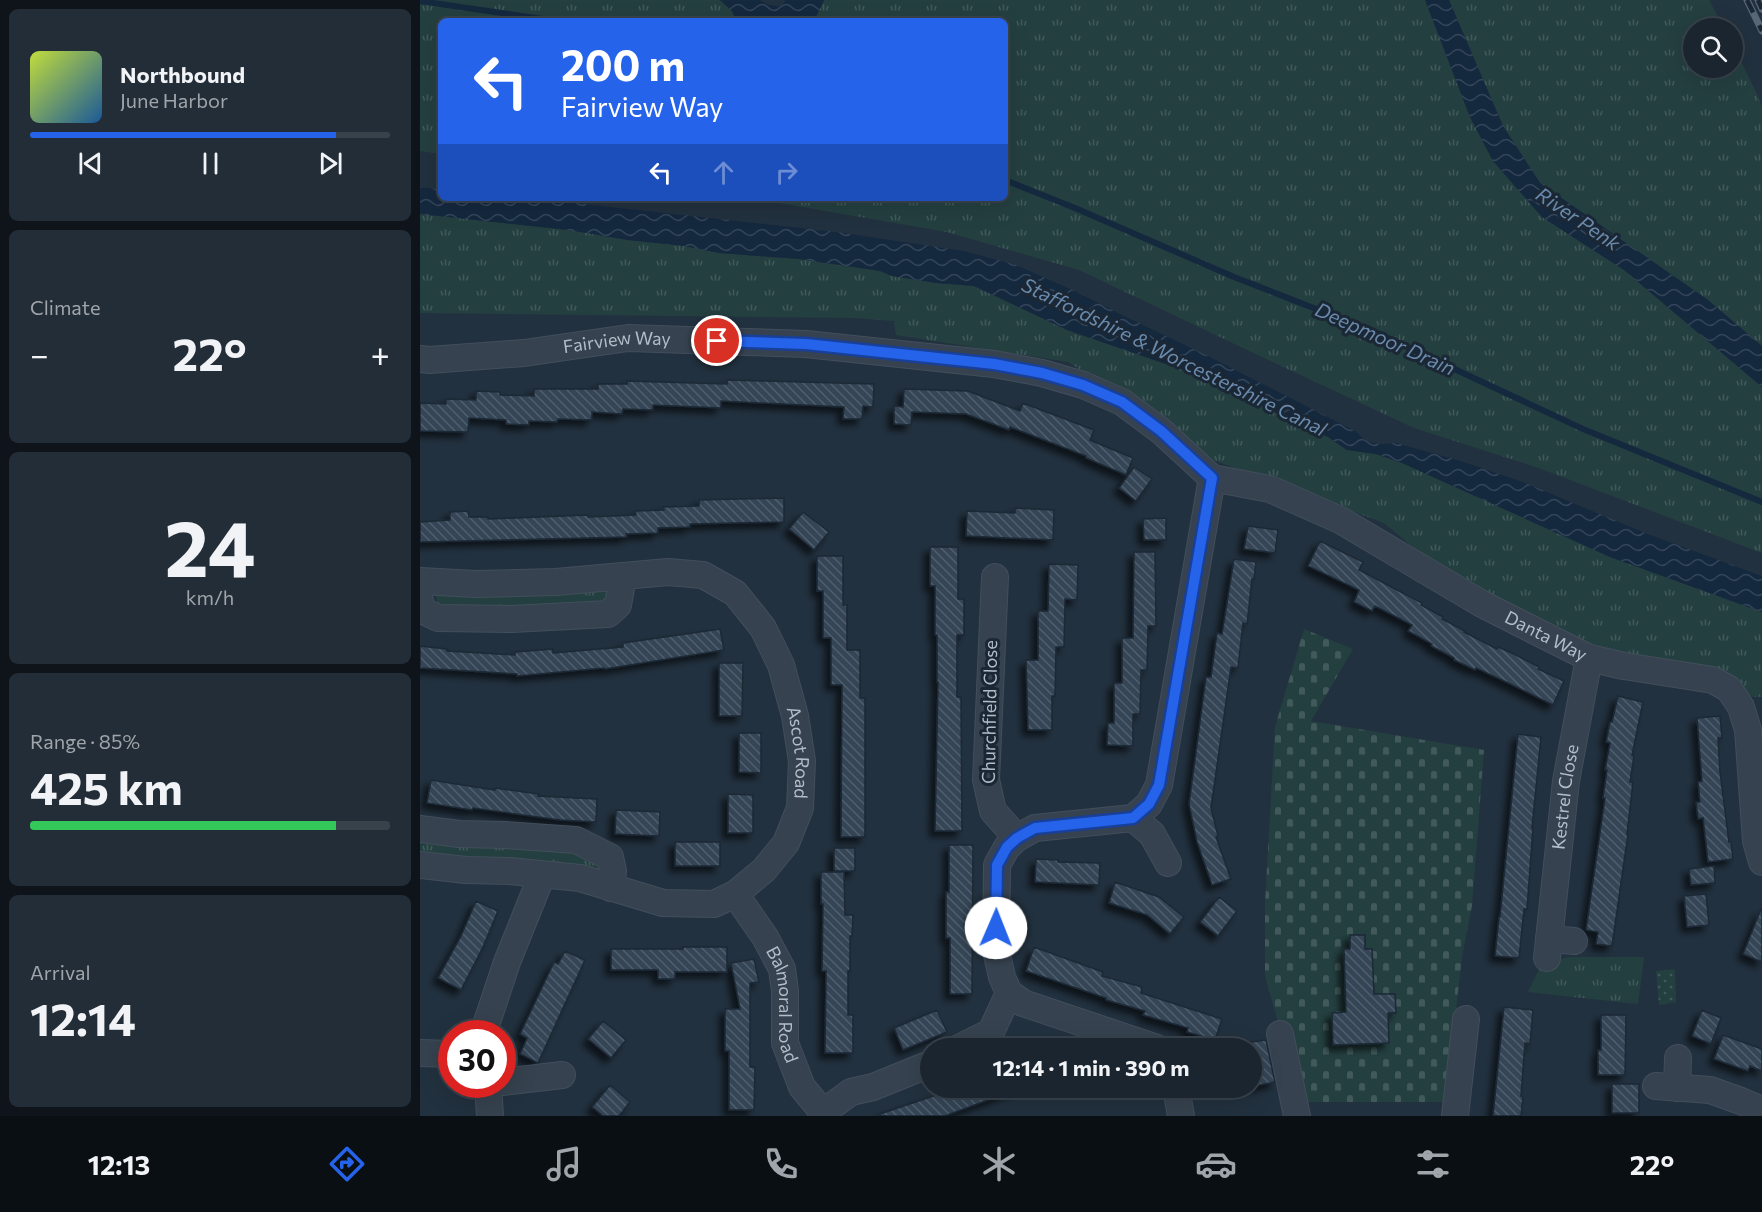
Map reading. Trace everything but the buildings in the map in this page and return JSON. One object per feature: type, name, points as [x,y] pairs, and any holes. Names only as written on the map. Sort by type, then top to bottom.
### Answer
[{"type":"street","name":"Fairview Way","points":[[420,359],[524,353],[628,338],[806,344],[994,364],[1042,373],[1083,385],[1122,402],[1161,431],[1212,478]]},
{"type":"street","name":"Danta Way","points":[[1212,478],[1270,489],[1340,520],[1482,604],[1589,658],[1713,680],[1729,689],[1741,707],[1748,730],[1756,785],[1756,841],[1762,862]]},
{"type":"street","points":[[1127,1038],[1023,1003],[1009,993],[1002,977],[996,950],[997,865],[1007,847],[1017,838],[1035,828],[1133,818],[1149,804],[1159,785],[1212,478]]},
{"type":"street","name":"Ascot Road","points":[[420,581],[475,584],[556,582],[668,572],[703,575],[735,593],[763,628],[781,665],[795,716],[802,761],[800,808],[786,843],[764,870],[735,894],[714,904],[663,903],[579,878],[420,865]]},
{"type":"street","points":[[420,601],[422,610],[438,618],[512,619],[608,614],[618,605],[623,577]]},
{"type":"street","name":"Churchfield Close","points":[[995,577],[986,780],[993,811],[1017,838]]},
{"type":"street","name":"Kestrel Close","points":[[1575,941],[1548,949],[1566,781],[1589,658]]},
{"type":"street","points":[[1133,818],[1152,834],[1168,863]]},
{"type":"street","points":[[420,829],[459,834],[576,840],[610,857],[613,871],[611,888]]},
{"type":"street","points":[[488,1020],[507,962],[542,875]]},
{"type":"street","name":"Balmoral Road","points":[[735,894],[765,937],[782,969],[785,991],[785,1043],[802,1087],[824,1114]]},
{"type":"street","points":[[979,1038],[991,1032],[1009,993]]},
{"type":"street","points":[[1455,1116],[1466,1019]]},
{"type":"street","points":[[1280,1034],[1297,1116]]},
{"type":"street","points":[[420,1053],[438,1054]]},
{"type":"street","points":[[1678,1058],[1666,1087],[1710,1090],[1762,1110]]},
{"type":"street","points":[[824,1114],[851,1092],[873,1087],[920,1068]]},
{"type":"street","points":[[516,1080],[562,1075]]},
{"type":"street","points":[[489,1098],[490,1116]]},
{"type":"street","points":[[1177,1098],[1180,1116]]},
{"type":"green space","points":[[420,0],[720,0],[732,11],[736,18],[438,18],[438,154],[420,151]]},
{"type":"green space","points":[[824,0],[1425,0],[1470,117],[1493,161],[1542,217],[1624,270],[1762,387],[1762,553],[1536,467],[1414,428],[1079,270],[947,232],[767,201],[1008,201],[1008,18],[815,18]]},
{"type":"green space","points":[[1449,0],[1709,0],[1719,18],[1683,18],[1683,78],[1743,78],[1743,65],[1762,107],[1762,346],[1708,300],[1540,183],[1503,126]]},
{"type":"green space","points":[[420,214],[568,230],[719,253],[799,259],[880,271],[892,276],[936,283],[974,286],[1067,330],[1186,371],[1328,437],[1347,450],[1376,454],[1402,463],[1610,557],[1762,612],[1762,697],[1741,696],[1589,658],[1482,604],[1384,523],[1213,460],[1183,434],[1068,362],[896,335],[894,321],[855,318],[420,313]]},
{"type":"green space","points":[[610,588],[608,608],[440,611],[434,591]]},
{"type":"green space","points":[[1304,629],[1353,649],[1311,721],[1484,750],[1472,906],[1462,956],[1446,1102],[1301,1102],[1265,976],[1265,903],[1275,727]]},
{"type":"green space","points":[[420,835],[566,845],[598,858],[603,874],[420,853]]},
{"type":"green space","points":[[1569,957],[1644,957],[1638,1004],[1528,992],[1542,964]]},
{"type":"green space","points":[[1675,969],[1676,1002],[1659,1005],[1656,971]]},
{"type":"water","points":[[720,0],[760,0],[780,7],[786,0],[824,0],[815,18],[736,18],[732,11]]},
{"type":"water","name":"River Penk","points":[[1425,0],[1449,0],[1503,126],[1540,183],[1708,300],[1762,346],[1762,387],[1624,270],[1542,217],[1493,161],[1470,117]]},
{"type":"water","name":"Staffordshire & Worcestershire Canal","points":[[420,187],[438,190],[438,201],[557,201],[837,232],[964,251],[1016,265],[1208,356],[1357,432],[1364,440],[1379,444],[1396,443],[1461,461],[1523,482],[1645,533],[1762,576],[1762,612],[1610,557],[1402,463],[1376,454],[1347,450],[1328,437],[1186,371],[1067,330],[974,286],[936,283],[892,276],[880,271],[799,259],[719,253],[568,230],[420,214]]},
{"type":"waterway","name":"Deepmoor Drain","points":[[420,1],[536,18]]},
{"type":"waterway","name":"Deepmoor Drain","points":[[1008,181],[1234,277],[1375,332],[1583,429],[1762,502]]},
{"type":"railway","points":[[1747,0],[1762,31]]},
{"type":"railway","points":[[1758,0],[1762,9]]},
{"type":"route","points":[[717,341],[806,344],[994,364],[1042,373],[1083,385],[1122,402],[1161,431],[1212,478],[1159,785],[1149,804],[1133,818],[1035,828],[1017,838],[1007,847],[997,865],[996,928]]}]
